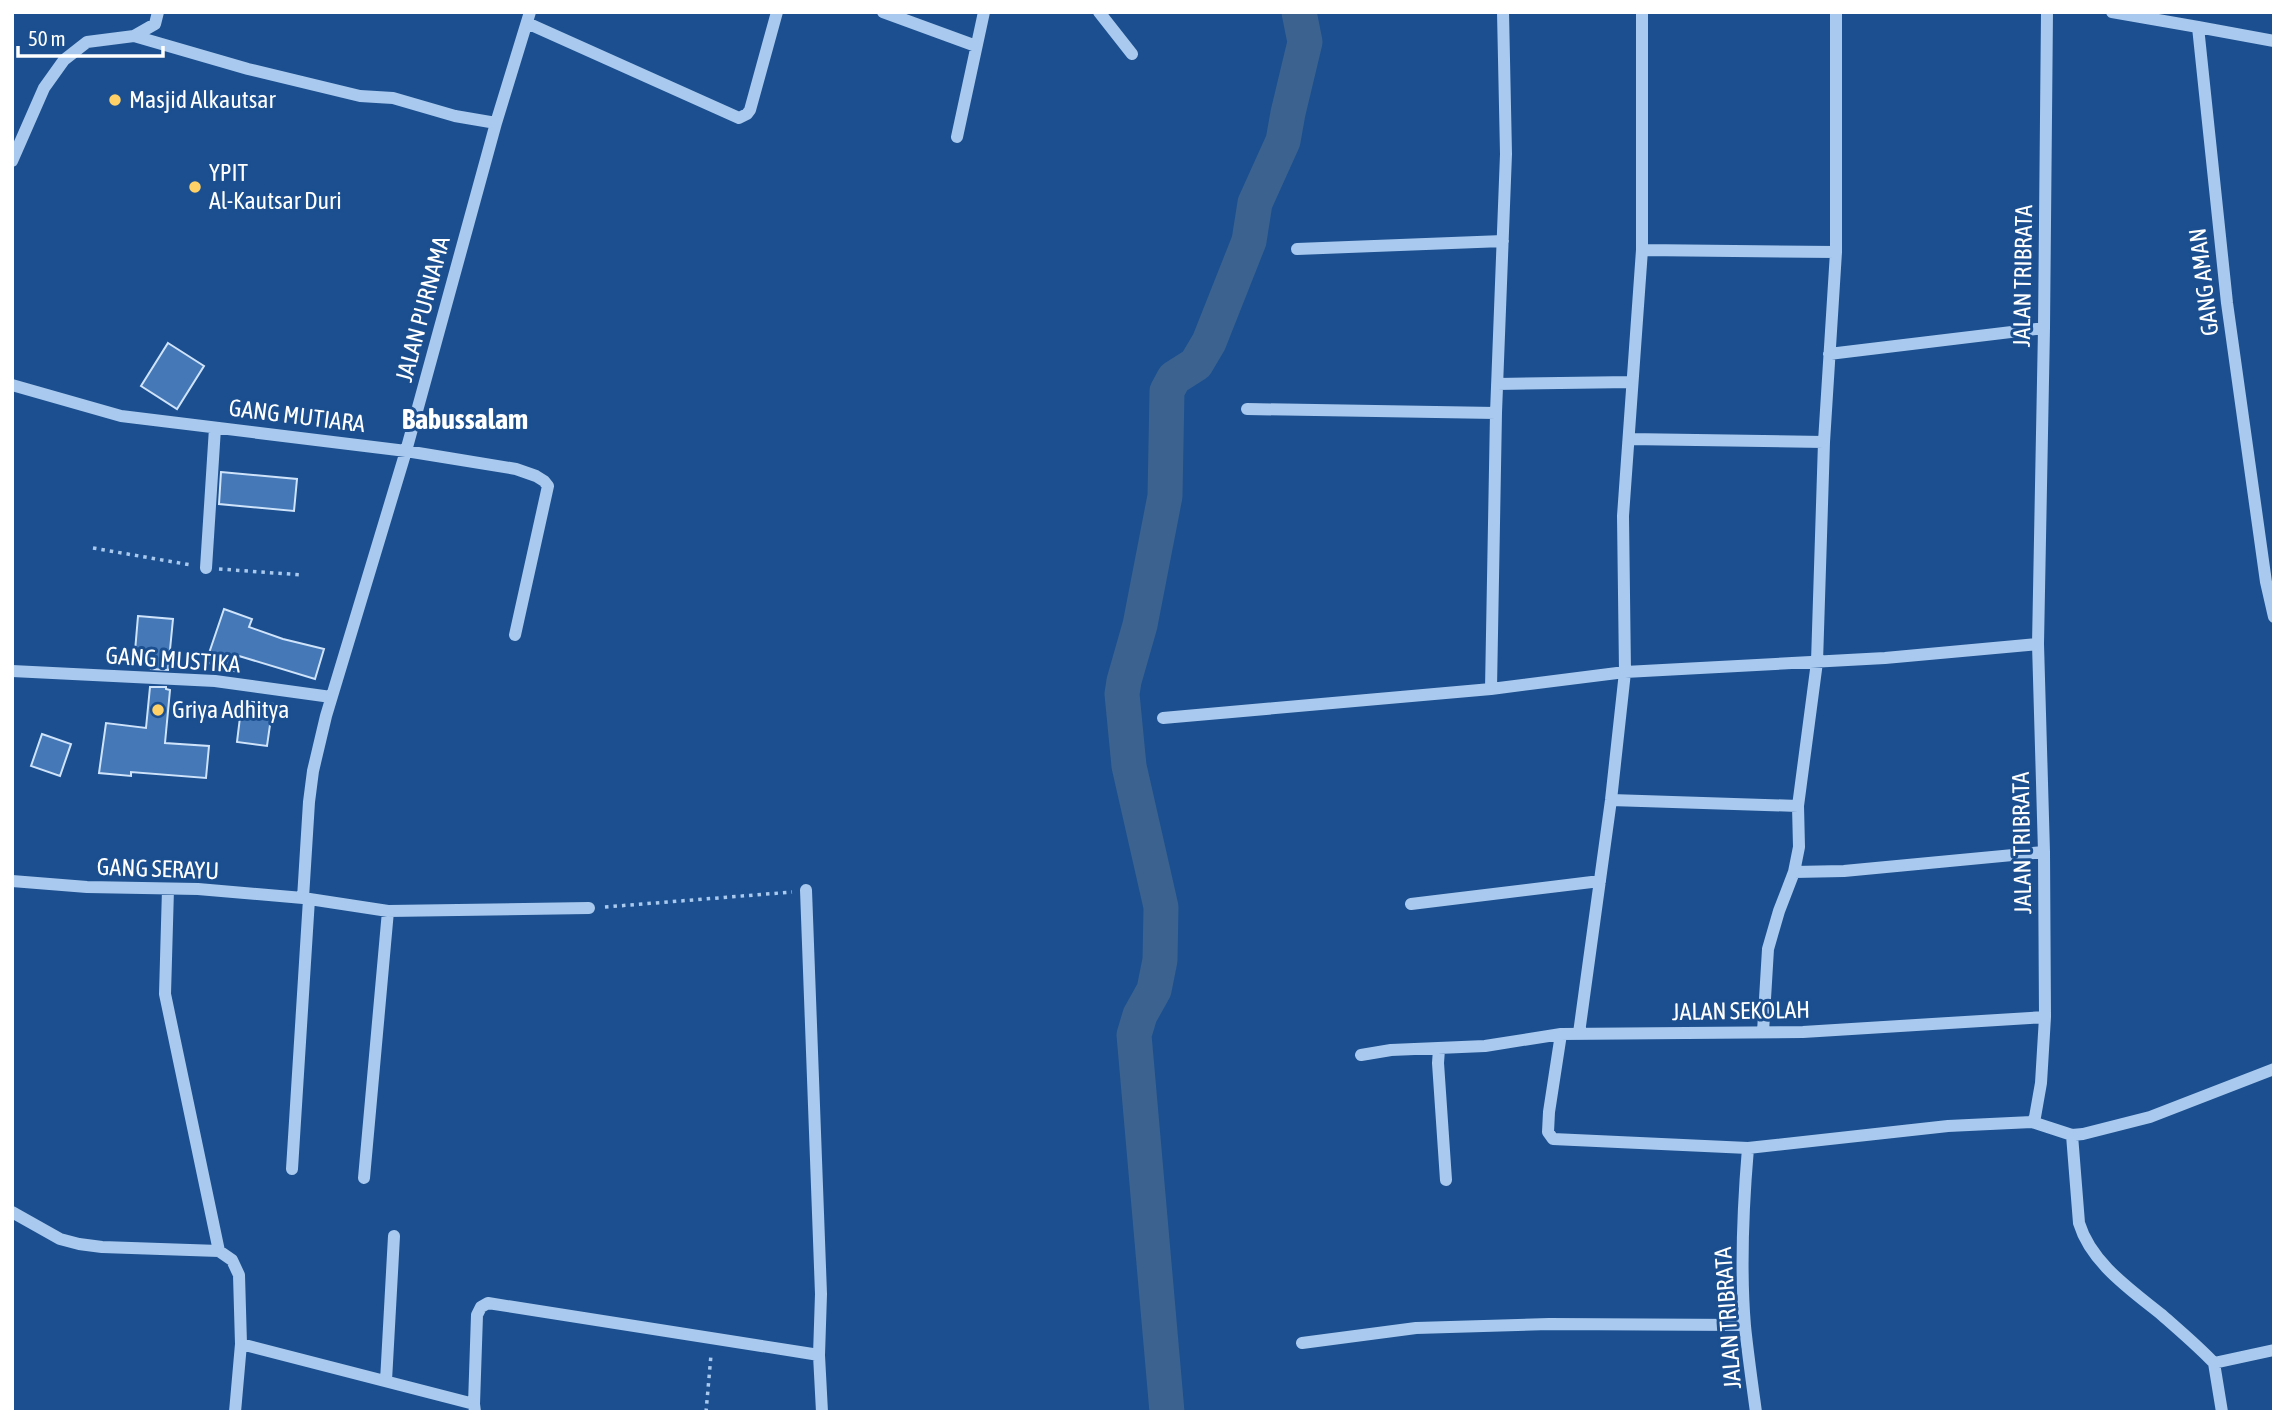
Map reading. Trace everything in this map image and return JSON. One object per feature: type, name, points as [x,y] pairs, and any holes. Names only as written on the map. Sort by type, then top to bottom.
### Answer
[{"type":"street","points":[[12,161],[44,88],[64,60],[87,42],[134,36],[155,24],[159,12]]},
{"type":"street","points":[[528,18],[739,118],[750,110],[777,12]]},
{"type":"street","points":[[883,12],[976,46]]},
{"type":"street","points":[[957,137],[984,12]]},
{"type":"street","points":[[1099,12],[1132,54]]},
{"type":"street","points":[[1491,689],[1496,413],[1506,154],[1503,12]]},
{"type":"street","points":[[1579,1033],[1611,800],[1625,672],[1623,516],[1642,250],[1642,12]]},
{"type":"street","points":[[1763,1032],[1768,949],[1794,872],[1798,847],[1798,806],[1817,662],[1824,442],[1836,253],[1836,12]]},
{"type":"street","name":"JALAN TRIBRATA","points":[[2032,1122],[2041,1083],[2045,1017],[2038,644],[2047,12]]},
{"type":"street","points":[[2112,12],[2274,41]]},
{"type":"street","name":"JALAN PURNAMA","points":[[292,1169],[309,802],[313,771],[331,697],[406,451],[496,123],[528,18]]},
{"type":"street","name":"GANG AMAN","points":[[2198,27],[2227,303],[2264,570],[2274,617]]},
{"type":"street","points":[[134,36],[248,69],[335,90],[360,96],[393,98],[455,116],[496,123]]},
{"type":"street","points":[[1297,248],[1503,241]]},
{"type":"street","points":[[1642,250],[1836,253]]},
{"type":"street","points":[[1829,354],[2044,328]]},
{"type":"street","points":[[1497,384],[1632,382]]},
{"type":"street","name":"GANG MUTIARA","points":[[12,385],[121,416],[406,451],[516,469],[536,476],[548,486],[515,635]]},
{"type":"street","points":[[1247,409],[1496,413]]},
{"type":"street","points":[[206,568],[215,428]]},
{"type":"street","points":[[1629,439],[1824,442]]},
{"type":"street","points":[[1163,718],[1491,689],[1625,672],[1817,662],[2038,644]]},
{"type":"street","name":"GANG MUSTIKA","points":[[12,671],[215,681],[331,697]]},
{"type":"street","points":[[1611,800],[1798,806]]},
{"type":"street","points":[[1794,872],[1844,871],[2044,852]]},
{"type":"street","name":"GANG SERAYU","points":[[12,881],[306,898],[388,911],[589,908]]},
{"type":"street","points":[[1411,904],[1600,881]]},
{"type":"street","points":[[168,889],[165,994],[219,1251]]},
{"type":"street","points":[[807,890],[821,1294],[819,1355],[822,1412]]},
{"type":"street","points":[[364,1178],[388,911]]},
{"type":"street","name":"JALAN SEKOLAH","points":[[1361,1055],[1391,1050],[1485,1046],[1579,1033],[1816,1032],[2045,1017]]},
{"type":"street","points":[[1561,1034],[1549,1112],[1548,1132],[1553,1139],[1748,1148],[1948,1126],[2032,1122],[2072,1135],[2083,1134],[2150,1116],[2274,1069]]},
{"type":"street","points":[[1439,1049],[1446,1180]]},
{"type":"street","points":[[2072,1135],[2079,1223],[2090,1246],[2117,1278],[2214,1363],[2222,1412]]},
{"type":"street","name":"JALAN TRIBRATA","points":[[1748,1148],[1742,1260],[1745,1325],[1756,1412]]},
{"type":"street","points":[[12,1212],[60,1239],[79,1244],[219,1251],[232,1260],[239,1275],[241,1344],[235,1412]]},
{"type":"street","points":[[386,1381],[394,1236]]},
{"type":"street","points":[[241,1344],[386,1381],[474,1408],[477,1315],[481,1307],[488,1303],[819,1355]]},
{"type":"street","points":[[1302,1343],[1416,1328],[1549,1324],[1745,1325]]},
{"type":"street","points":[[2214,1363],[2274,1350]]},
{"type":"path","points":[[589,908],[807,890]]},
{"type":"path","points":[[706,1412],[712,1337]]},
{"type":"building","points":[[168,343],[204,366],[177,409],[141,386]]},
{"type":"building","points":[[221,472],[297,479],[294,511],[219,504]]},
{"type":"building","points":[[224,609],[252,619],[249,627],[324,649],[315,679],[239,656],[234,671],[206,662]]},
{"type":"building","points":[[138,616],[173,619],[168,670],[151,669],[152,665],[134,663]]},
{"type":"building","points":[[150,687],[166,687],[170,690],[165,743],[209,746],[206,778],[131,772],[131,776],[99,773],[106,723],[146,728]]},
{"type":"building","points":[[242,701],[273,704],[267,746],[237,742]]},
{"type":"building","points":[[42,734],[71,744],[60,776],[31,766]]},
{"type":"waterway","points":[[1167,1412],[1134,1035],[1140,1015],[1154,990],[1160,960],[1161,907],[1129,766],[1122,694],[1140,625],[1165,496],[1167,391],[1174,378],[1196,364],[1209,342],[1249,241],[1255,203],[1283,141],[1305,42],[1299,12]]},
{"type":"place","name":"Masjid Alkautsar","points":[[115,100]]},
{"type":"place","name":"YPIT Al-Kautsar Duri","points":[[195,187]]},
{"type":"place","name":"Griya Adhitya","points":[[158,710]]},
{"type":"district","name":"Babussalam","points":[[465,419]]}]
